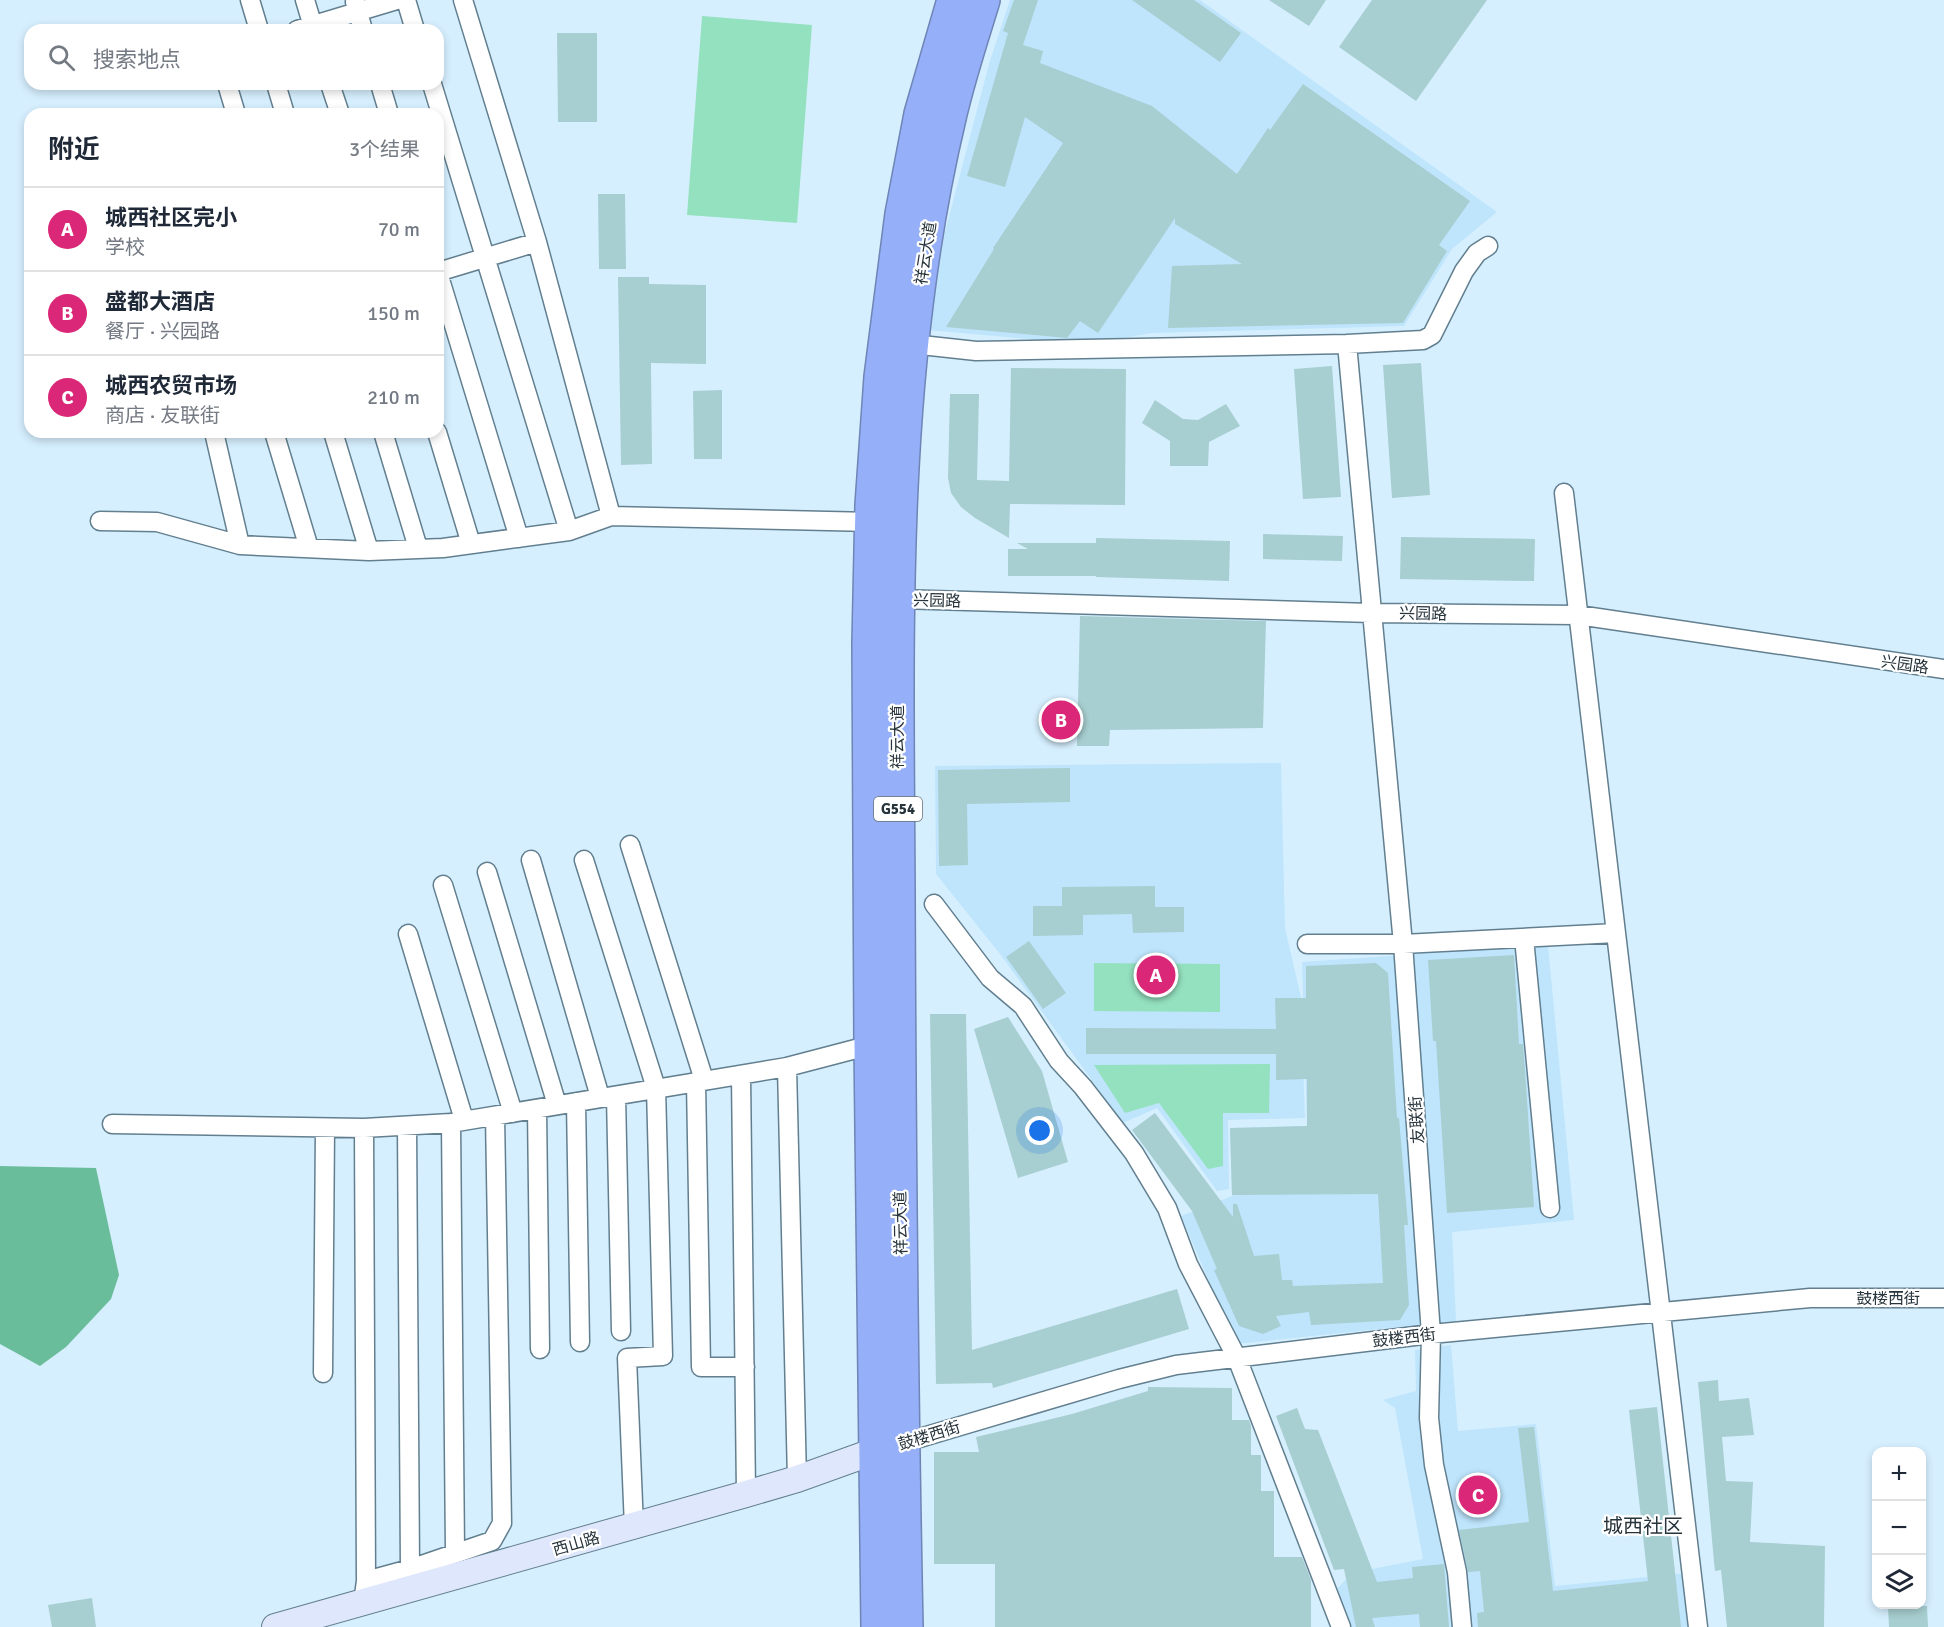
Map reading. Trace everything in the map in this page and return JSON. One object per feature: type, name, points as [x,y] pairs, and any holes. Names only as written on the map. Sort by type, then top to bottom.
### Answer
[{"type":"highway","name":"祥云大道","points":[[906,1627],[889,1447],[871,1045],[869,643],[872,522],[881,377],[897,248],[921,114],[954,0]]},
{"type":"highway","name":"祥云大道","points":[[878,1627],[889,1447],[899,1058],[898,599],[903,440],[912,344],[928,230],[944,140],[958,81],[983,0]]},
{"type":"street","points":[[250,0],[258,24]]},
{"type":"street","points":[[305,0],[308,24]]},
{"type":"street","points":[[317,24],[356,6],[397,0]]},
{"type":"street","points":[[406,0],[413,24]]},
{"type":"street","points":[[462,0],[537,242],[611,516]]},
{"type":"street","points":[[356,6],[361,24]]},
{"type":"street","points":[[229,90],[234,108]]},
{"type":"street","points":[[278,90],[283,108]]},
{"type":"street","points":[[332,90],[338,108]]},
{"type":"street","points":[[382,90],[387,108]]},
{"type":"street","points":[[434,90],[439,108]]},
{"type":"street","points":[[444,123],[569,531]]},
{"type":"street","points":[[444,271],[537,242]]},
{"type":"street","points":[[912,344],[976,351],[1347,344],[1423,340],[1432,335],[1464,271],[1477,253],[1488,246]]},
{"type":"street","points":[[444,293],[519,537]]},
{"type":"street","name":"友联街","points":[[1347,344],[1403,944],[1431,1334],[1430,1418],[1434,1465],[1457,1572],[1462,1627]]},
{"type":"street","points":[[215,438],[240,545]]},
{"type":"street","points":[[276,438],[309,548]]},
{"type":"street","points":[[335,438],[369,551]]},
{"type":"street","points":[[385,438],[418,548]]},
{"type":"street","points":[[439,438],[471,544]]},
{"type":"street","points":[[1564,493],[1698,1627]]},
{"type":"street","points":[[100,521],[157,522],[240,545],[369,551],[443,549],[569,531],[611,516],[872,522]]},
{"type":"street","name":"兴园路","points":[[898,599],[1371,613],[1578,615],[1944,669]]},
{"type":"street","points":[[630,845],[700,1081],[701,1367],[745,1367]]},
{"type":"street","points":[[584,860],[656,1088],[663,1356],[627,1358],[634,1527]]},
{"type":"street","points":[[531,861],[608,1096],[621,1331]]},
{"type":"street","points":[[487,872],[557,1105]]},
{"type":"street","points":[[443,885],[513,1113]]},
{"type":"street","points":[[934,904],[990,978],[1023,1006],[1059,1061],[1083,1087],[1134,1153],[1167,1209],[1188,1264],[1237,1358],[1341,1627]]},
{"type":"street","points":[[1306,944],[1403,944],[1616,933]]},
{"type":"street","points":[[408,934],[458,1122],[455,1553]]},
{"type":"street","points":[[1524,938],[1550,1208]]},
{"type":"street","points":[[112,1124],[364,1128],[458,1122],[788,1067],[871,1045]]},
{"type":"street","points":[[788,1067],[797,1479]]},
{"type":"street","points":[[741,1075],[746,1494]]},
{"type":"street","points":[[576,1102],[580,1342]]},
{"type":"street","points":[[537,1109],[540,1349]]},
{"type":"street","points":[[364,1128],[364,1592],[410,1569],[492,1541],[502,1523],[495,1116]]},
{"type":"street","points":[[407,1127],[410,1569]]},
{"type":"street","points":[[323,1373],[325,1128]]},
{"type":"street","name":"鼓楼西街","points":[[889,1447],[1119,1379],[1176,1365],[1431,1334],[1810,1298],[1944,1298]]},
{"type":"street","name":"西山路","points":[[275,1627],[364,1592],[634,1527],[797,1479],[889,1447]]},
{"type":"shaded area","points":[[1010,0],[1200,0],[1497,212],[1452,249],[1404,326],[1152,333],[1088,344],[927,330],[945,232],[989,64]]},
{"type":"shaded area","points":[[1281,763],[1285,928],[1301,997],[1305,1118],[1228,1120],[1229,1189],[1217,1191],[1157,1108],[1123,1123],[1000,954],[936,874],[935,766]]},
{"type":"shaded area","points":[[1548,945],[1574,1220],[1452,1232],[1456,1321],[1236,1344],[1181,1216],[1232,1196],[1230,1128],[1307,1126],[1302,962]]},
{"type":"shaded area","points":[[1451,1345],[1458,1431],[1536,1424],[1555,1586],[1687,1573],[1691,1627],[1347,1627],[1334,1592],[1352,1573],[1423,1559],[1395,1408],[1383,1400],[1416,1391],[1415,1350]]},
{"type":"green space","points":[[702,16],[812,25],[797,223],[687,215]]},
{"type":"green space","points":[[1094,963],[1220,964],[1220,1012],[1094,1011]]},
{"type":"green space","points":[[1270,1064],[1269,1113],[1223,1113],[1223,1166],[1208,1169],[1159,1103],[1125,1113],[1094,1065]]},
{"type":"green space","points":[[0,1166],[96,1168],[119,1275],[111,1299],[66,1347],[40,1366],[0,1344]]},
{"type":"building","points":[[1014,0],[1038,0],[1023,45],[1043,51],[1040,63],[1152,106],[1237,174],[1268,128],[1270,130],[1303,84],[1470,201],[1439,245],[1447,251],[1403,323],[1168,328],[1172,266],[1242,264],[1175,224],[1175,218],[1098,333],[1080,321],[1067,338],[946,327],[993,248],[1063,143],[1025,117],[1005,187],[967,176],[1008,33],[1003,31]]},
{"type":"building","points":[[1132,0],[1194,0],[1241,33],[1220,62]]},
{"type":"building","points":[[1269,0],[1326,0],[1309,26]]},
{"type":"building","points":[[1372,0],[1487,0],[1416,101],[1339,47]]},
{"type":"building","points":[[557,33],[597,33],[597,122],[558,122]]},
{"type":"building","points":[[598,194],[625,194],[626,269],[599,269]]},
{"type":"building","points":[[618,277],[649,277],[649,284],[706,285],[706,364],[651,363],[652,464],[621,465]]},
{"type":"building","points":[[1421,363],[1430,495],[1392,498],[1383,365]]},
{"type":"building","points":[[1332,366],[1341,497],[1303,499],[1294,369]]},
{"type":"building","points":[[1011,368],[1126,369],[1125,505],[1010,504],[1009,538],[961,507],[951,493],[948,478],[950,394],[979,394],[977,480],[1009,481]]},
{"type":"building","points":[[722,390],[722,459],[694,459],[693,391]]},
{"type":"building","points":[[1155,400],[1183,419],[1198,420],[1226,404],[1240,426],[1209,442],[1208,466],[1170,466],[1170,441],[1142,423]]},
{"type":"building","points":[[1263,534],[1343,536],[1342,561],[1263,559]]},
{"type":"building","points":[[1401,537],[1535,539],[1534,581],[1400,579]]},
{"type":"building","points":[[1096,538],[1230,541],[1229,581],[1096,576],[1008,576],[1008,549],[1028,549],[1017,543],[1096,543]]},
{"type":"building","points":[[1080,616],[1266,621],[1263,728],[1110,730],[1109,746],[1077,746]]},
{"type":"building","points":[[1070,768],[1070,802],[967,804],[968,865],[939,866],[938,770]]},
{"type":"building","points":[[1155,886],[1155,907],[1184,907],[1184,932],[1133,933],[1132,914],[1083,915],[1083,935],[1033,936],[1033,906],[1062,906],[1062,887]]},
{"type":"building","points":[[1029,941],[1066,993],[1043,1009],[1006,957]]},
{"type":"building","points":[[1514,955],[1519,1044],[1523,1044],[1534,1207],[1447,1213],[1436,1041],[1433,1041],[1428,960]]},
{"type":"building","points":[[1376,963],[1388,973],[1397,1118],[1399,1118],[1408,1225],[1404,1225],[1409,1305],[1400,1320],[1311,1325],[1309,1312],[1276,1316],[1281,1326],[1263,1334],[1239,1326],[1214,1270],[1217,1269],[1192,1211],[1132,1130],[1155,1113],[1233,1217],[1233,1204],[1237,1204],[1254,1256],[1279,1254],[1282,1280],[1292,1280],[1293,1286],[1383,1283],[1378,1194],[1232,1195],[1230,1128],[1307,1126],[1307,1079],[1276,1080],[1276,1054],[1086,1054],[1086,1028],[1276,1029],[1275,998],[1306,998],[1306,966]]},
{"type":"building","points":[[930,1014],[966,1014],[972,1350],[1177,1289],[1189,1329],[993,1388],[992,1383],[936,1384]]},
{"type":"building","points":[[1008,1017],[1042,1071],[1068,1162],[1018,1178],[974,1029]]},
{"type":"building","points":[[1718,1380],[1719,1401],[1749,1398],[1754,1435],[1722,1437],[1726,1481],[1753,1482],[1750,1542],[1825,1546],[1824,1627],[1727,1627],[1721,1570],[1715,1571],[1698,1382]]},
{"type":"building","points":[[1148,1387],[1232,1388],[1232,1420],[1249,1420],[1251,1455],[1261,1455],[1261,1491],[1274,1491],[1274,1557],[1302,1557],[1311,1580],[1311,1627],[995,1627],[995,1564],[934,1564],[934,1452],[979,1452],[976,1437],[1072,1414],[1148,1391]]},
{"type":"building","points":[[1657,1407],[1681,1627],[1478,1627],[1477,1613],[1484,1612],[1480,1571],[1468,1572],[1459,1530],[1529,1522],[1518,1428],[1534,1427],[1553,1591],[1648,1581],[1629,1410]]},
{"type":"building","points":[[1297,1408],[1305,1429],[1318,1430],[1377,1582],[1413,1578],[1412,1567],[1444,1564],[1449,1627],[1420,1627],[1419,1614],[1372,1618],[1375,1627],[1356,1627],[1344,1569],[1334,1570],[1276,1416]]},
{"type":"building","points":[[92,1598],[96,1627],[52,1627],[48,1605]]},
{"type":"building","points":[[1926,1606],[1928,1627],[1889,1627],[1888,1609],[1926,1609]]},
{"type":"place","name":"盛都大酒店","points":[[1061,720]]},
{"type":"place","name":"城西社区完小","points":[[1156,975]]},
{"type":"place","name":"城西农贸市场","points":[[1478,1495]]},
{"type":"district","name":"城西社区","points":[[1643,1526]]}]
